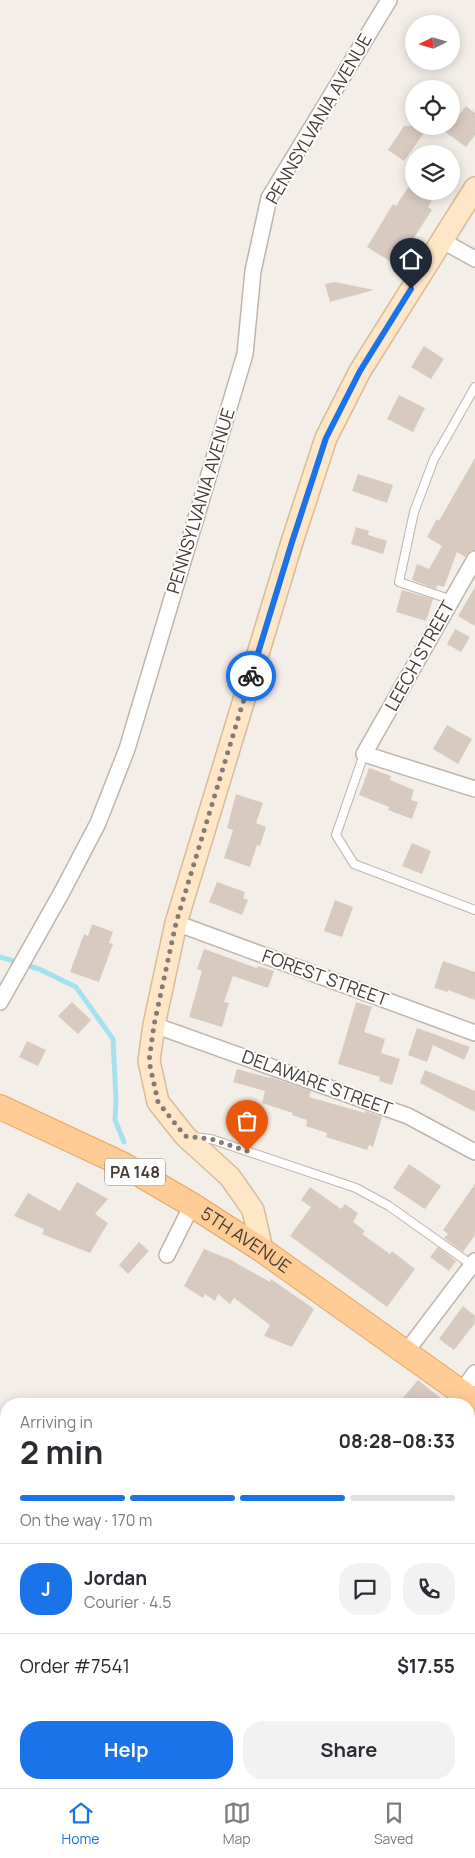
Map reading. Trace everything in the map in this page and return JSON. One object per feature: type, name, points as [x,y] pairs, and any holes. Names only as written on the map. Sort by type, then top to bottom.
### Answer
[{"type":"main road","points":[[262,1250],[253,1210],[230,1177],[185,1136],[158,1102],[149,1061],[154,1025],[176,923],[292,542],[326,438],[360,371],[475,188]]},
{"type":"main road","name":"5TH AVENUE","points":[[0,1107],[122,1164],[192,1205],[262,1250],[468,1397]]},
{"type":"street","name":"PENNSYLVANIA AVENUE","points":[[2,995],[16,975],[98,823],[127,749],[245,354],[253,270],[269,198],[389,0]]},
{"type":"street","points":[[441,240],[475,259]]},
{"type":"street","name":"LEECH STREET","points":[[364,754],[475,559]]},
{"type":"street","points":[[364,754],[475,789]]},
{"type":"street","name":"FOREST STREET","points":[[176,923],[475,1033]]},
{"type":"street","name":"DELAWARE STREET","points":[[154,1025],[408,1116],[475,1152]]},
{"type":"street","points":[[166,1255],[192,1205]]},
{"type":"street","points":[[406,1352],[474,1264]]},
{"type":"street","points":[[468,1397],[475,1373]]},
{"type":"lane","points":[[452,600],[398,582],[414,512],[434,459],[475,387]]},
{"type":"lane","points":[[364,754],[336,835],[354,864],[475,910]]},
{"type":"lane","points":[[185,1136],[211,1139],[356,1188],[389,1206],[474,1264]]},
{"type":"building","points":[[466,106],[475,113],[475,135],[466,147],[449,135],[460,135],[460,114]]},
{"type":"building","points":[[404,126],[405,135],[423,135],[415,145],[405,145],[404,161],[388,150]]},
{"type":"building","points":[[405,192],[405,200],[432,201],[428,207],[432,210],[396,265],[367,247],[393,204],[396,206]]},
{"type":"building","points":[[335,282],[374,290],[330,302],[325,284]]},
{"type":"building","points":[[424,346],[444,359],[431,379],[411,367]]},
{"type":"building","points":[[399,395],[425,408],[413,432],[387,419]]},
{"type":"building","points":[[475,458],[475,550],[470,551],[465,557],[457,552],[444,587],[437,585],[436,589],[412,580],[417,564],[429,569],[442,546],[427,537],[437,519],[439,521]]},
{"type":"building","points":[[358,474],[393,485],[387,503],[352,491]]},
{"type":"building","points":[[356,527],[369,531],[368,535],[387,541],[383,554],[351,544]]},
{"type":"building","points":[[475,587],[475,626],[458,616]]},
{"type":"building","points":[[402,590],[433,599],[426,621],[396,612]]},
{"type":"building","points":[[455,629],[470,637],[461,652],[447,644]]},
{"type":"building","points":[[447,725],[472,739],[458,764],[433,749]]},
{"type":"building","points":[[369,768],[391,776],[390,780],[414,790],[411,800],[418,802],[412,819],[388,810],[389,807],[359,795]]},
{"type":"building","points":[[236,794],[263,803],[256,823],[266,827],[260,846],[257,845],[250,867],[224,858],[233,830],[227,828]]},
{"type":"building","points":[[412,843],[431,851],[422,874],[402,866]]},
{"type":"building","points":[[217,882],[245,892],[243,898],[248,900],[242,915],[209,902]]},
{"type":"building","points":[[335,900],[353,907],[342,937],[324,931]]},
{"type":"building","points":[[92,924],[113,932],[109,943],[113,944],[99,982],[70,972],[84,934],[88,936]]},
{"type":"building","points":[[204,949],[257,968],[258,966],[274,971],[268,988],[233,976],[224,1002],[229,1003],[222,1027],[189,1017],[202,971],[197,969]]},
{"type":"building","points":[[443,961],[475,972],[475,1000],[448,990],[448,992],[434,988]]},
{"type":"building","points":[[72,1002],[91,1020],[78,1034],[58,1016]]},
{"type":"building","points":[[356,1002],[372,1007],[364,1032],[385,1039],[381,1053],[400,1059],[392,1085],[379,1081],[380,1077],[338,1064]]},
{"type":"building","points":[[417,1028],[470,1047],[464,1060],[433,1045],[427,1062],[408,1055]]},
{"type":"building","points":[[27,1041],[46,1050],[38,1066],[19,1057]]},
{"type":"building","points":[[237,1069],[270,1077],[311,1091],[309,1097],[382,1117],[373,1147],[369,1145],[367,1150],[326,1137],[327,1133],[306,1126],[307,1120],[292,1115],[293,1113],[262,1103],[265,1091],[233,1082]]},
{"type":"building","points":[[425,1070],[475,1091],[475,1112],[420,1083]]},
{"type":"building","points":[[409,1164],[441,1186],[425,1209],[393,1188]]},
{"type":"building","points":[[77,1182],[108,1199],[95,1214],[108,1223],[90,1253],[42,1234],[44,1229],[14,1216],[28,1193],[60,1211]]},
{"type":"building","points":[[475,1184],[475,1235],[463,1252],[444,1238],[448,1234],[443,1230]]},
{"type":"building","points":[[310,1187],[341,1209],[345,1204],[358,1213],[353,1222],[365,1231],[362,1234],[390,1254],[392,1251],[415,1269],[387,1307],[290,1236],[311,1207],[301,1200]]},
{"type":"building","points":[[139,1242],[149,1251],[128,1274],[119,1265]]},
{"type":"building","points":[[438,1247],[456,1261],[449,1271],[430,1257]]},
{"type":"building","points":[[204,1249],[229,1259],[270,1282],[271,1279],[314,1309],[292,1347],[264,1336],[270,1325],[234,1298],[230,1304],[218,1294],[215,1301],[205,1294],[203,1298],[184,1286]]},
{"type":"building","points":[[463,1306],[475,1316],[475,1323],[454,1350],[439,1339]]},
{"type":"building","points":[[418,1380],[440,1398],[403,1398]]},
{"type":"waterway","points":[[0,957],[39,969],[76,987],[113,1039],[115,1120],[124,1142]]},
{"type":"way so far","points":[[247,1151],[211,1139],[185,1136],[158,1102],[149,1061],[154,1025],[176,923],[251,676]]},
{"type":"route","points":[[251,676],[326,438],[360,371],[411,289]]}]
